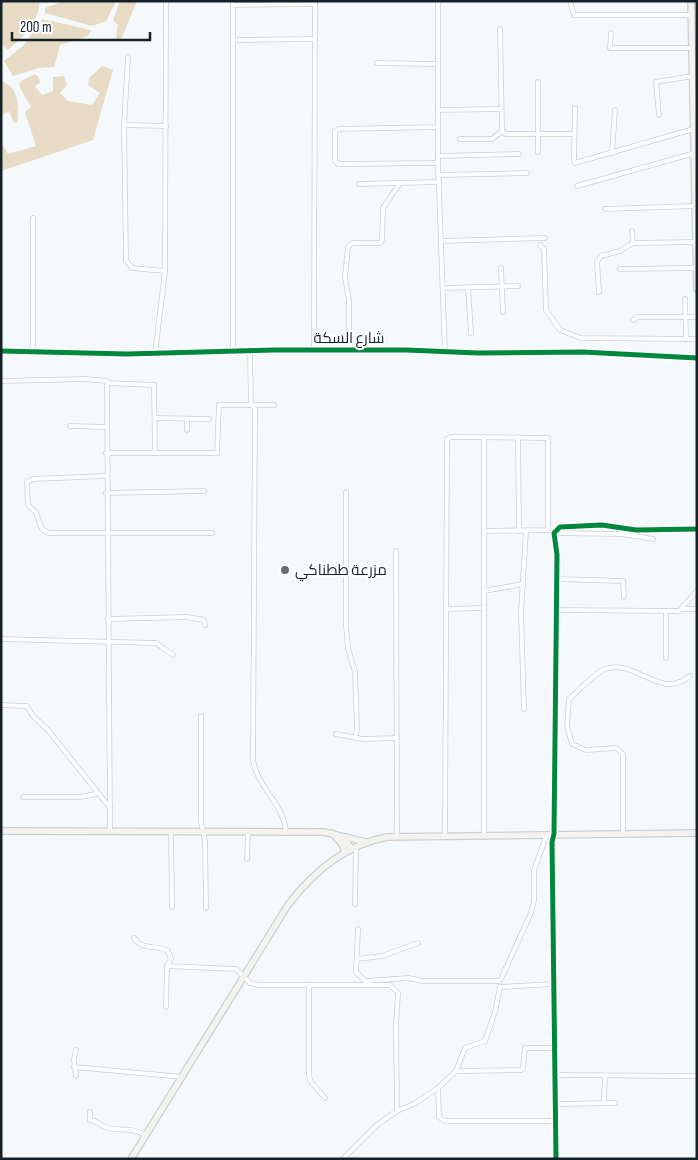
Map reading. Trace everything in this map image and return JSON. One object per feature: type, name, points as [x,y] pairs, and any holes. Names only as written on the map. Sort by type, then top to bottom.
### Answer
[{"type":"main road","points":[[691,1],[694,38],[692,48],[696,128],[694,152],[697,289]]},
{"type":"main road","points":[[1,831],[332,833],[368,842]]},
{"type":"main road","points":[[332,833],[342,844],[351,850]]},
{"type":"main road","points":[[131,1159],[277,921],[302,886],[322,867],[351,850],[368,842],[397,837],[697,833]]},
{"type":"main road","points":[[344,837],[351,850]]},
{"type":"street","points":[[155,354],[165,272],[166,1]]},
{"type":"street","points":[[438,1],[438,175],[445,353]]},
{"type":"street","points":[[570,1],[574,15],[692,15]]},
{"type":"street","points":[[234,351],[233,3],[315,3],[314,350]]},
{"type":"street","points":[[500,29],[502,131]]},
{"type":"street","points":[[611,33],[610,48],[692,48]]},
{"type":"street","points":[[233,40],[315,39]]},
{"type":"street","points":[[128,57],[124,125],[127,264],[132,268],[165,272]]},
{"type":"street","points":[[376,63],[438,64]]},
{"type":"street","points":[[658,114],[656,82],[693,76]]},
{"type":"street","points":[[538,82],[538,152]]},
{"type":"street","points":[[575,108],[575,163],[696,128]]},
{"type":"street","points":[[438,110],[501,109]]},
{"type":"street","points":[[612,153],[615,110]]},
{"type":"street","points":[[124,125],[166,126]]},
{"type":"street","points":[[438,127],[338,129],[335,132],[335,158],[338,164],[438,163]]},
{"type":"street","points":[[502,131],[506,134],[574,134]]},
{"type":"street","points":[[460,139],[492,139],[502,131]]},
{"type":"street","points":[[577,186],[694,152]]},
{"type":"street","points":[[438,156],[519,154]]},
{"type":"street","points":[[438,175],[527,173]]},
{"type":"street","points":[[359,184],[439,182]]},
{"type":"street","points":[[349,351],[349,300],[345,276],[348,246],[352,243],[380,243],[382,240],[383,208],[400,183]]},
{"type":"street","points":[[605,210],[695,206]]},
{"type":"street","points":[[33,218],[33,352]]},
{"type":"street","points":[[632,231],[633,244]]},
{"type":"street","points":[[442,241],[545,238]]},
{"type":"street","points":[[599,292],[598,259],[633,244],[695,242]]},
{"type":"street","points":[[540,245],[544,249],[547,312],[560,330],[581,338],[697,339]]},
{"type":"street","points":[[501,268],[503,312]]},
{"type":"street","points":[[620,269],[696,268]]},
{"type":"street","points":[[443,288],[518,286]]},
{"type":"street","points":[[468,288],[471,333]]},
{"type":"street","points":[[685,299],[686,339]]},
{"type":"street","points":[[633,320],[638,317],[697,316]]},
{"type":"street","name":"شارع السكة","points":[[1,351],[155,354],[234,351],[250,353],[314,350],[406,350],[445,353],[583,352],[697,358]]},
{"type":"street","points":[[250,353],[251,405],[255,408],[253,759],[257,775],[280,811],[286,833]]},
{"type":"street","points":[[1,381],[104,379],[107,383],[154,385],[155,453]]},
{"type":"street","points":[[107,383],[106,493],[110,831]]},
{"type":"street","points":[[106,453],[217,453],[219,406],[274,405]]},
{"type":"street","points":[[155,418],[209,419]]},
{"type":"street","points":[[186,419],[186,430]]},
{"type":"street","points":[[70,426],[106,427]]},
{"type":"street","points":[[445,836],[447,438],[451,436],[484,438],[548,437],[550,440],[548,529],[546,531],[484,531]]},
{"type":"street","points":[[518,437],[519,531]]},
{"type":"street","points":[[484,438],[484,836]]},
{"type":"street","points":[[106,476],[33,479],[27,482],[28,505],[36,513],[42,529],[45,531],[107,534],[212,533]]},
{"type":"street","points":[[106,493],[204,491]]},
{"type":"street","points":[[346,492],[346,625],[348,648],[355,672],[357,729],[355,738]]},
{"type":"street","points":[[596,526],[596,534]]},
{"type":"street","points":[[556,1159],[552,842],[554,834],[556,579],[554,533],[560,527],[596,526],[630,529],[697,530]]},
{"type":"street","points":[[630,529],[630,535]]},
{"type":"street","points":[[524,709],[521,642],[526,531]]},
{"type":"street","points":[[554,533],[630,535],[653,539]]},
{"type":"street","points":[[396,551],[397,837]]},
{"type":"street","points":[[556,579],[623,581],[624,597]]},
{"type":"street","points":[[484,591],[523,584]]},
{"type":"street","points":[[683,609],[697,592]]},
{"type":"street","points":[[446,609],[484,608]]},
{"type":"street","points":[[555,610],[666,611],[697,609]]},
{"type":"street","points":[[666,611],[666,658]]},
{"type":"street","points":[[108,619],[187,618],[204,620],[205,625]]},
{"type":"street","points":[[1,639],[156,643],[173,655]]},
{"type":"street","points":[[623,834],[623,754],[616,748],[586,750],[572,744],[568,726],[569,699],[605,669],[624,668],[638,672],[658,684],[683,682],[690,676]]},
{"type":"street","points":[[1,705],[27,706],[32,716],[48,730],[96,794],[110,808]]},
{"type":"street","points":[[201,716],[201,821],[206,846],[206,908]]},
{"type":"street","points":[[336,734],[355,738],[397,738]]},
{"type":"street","points":[[23,797],[96,794]]},
{"type":"street","points":[[171,832],[172,907]]},
{"type":"street","points":[[247,859],[248,833]]},
{"type":"street","points":[[358,929],[356,972],[365,981],[414,978],[423,980],[500,981],[531,914],[534,900],[534,870],[547,834]]},
{"type":"street","points":[[351,850],[356,904]]},
{"type":"street","points":[[134,938],[142,946],[163,948],[168,951],[171,959],[167,966],[166,1007]]},
{"type":"street","points":[[357,959],[382,956],[418,943]]},
{"type":"street","points":[[167,966],[236,969],[250,983],[259,985],[389,984],[397,992],[398,1111]]},
{"type":"street","points":[[343,1159],[377,1125],[438,1088],[456,1072],[467,1045],[485,1041],[495,1012],[500,987],[554,984]]},
{"type":"street","points":[[309,985],[309,1076],[311,1082],[324,1098]]},
{"type":"street","points":[[456,1072],[521,1070],[523,1068],[525,1048],[556,1048]]},
{"type":"street","points":[[76,1050],[74,1066],[76,1076]]},
{"type":"street","points":[[74,1066],[183,1077]]},
{"type":"street","points":[[556,1075],[697,1076]]},
{"type":"street","points":[[604,1103],[605,1076]]},
{"type":"street","points":[[438,1088],[438,1117],[441,1120],[556,1121]]},
{"type":"street","points":[[556,1104],[615,1103]]},
{"type":"street","points":[[90,1112],[90,1120],[98,1121],[104,1126],[134,1130],[146,1135]]},
{"type":"shaded area","points":[[1,1],[40,1],[39,9],[33,22],[19,40],[8,50],[1,43]]},
{"type":"shaded area","points":[[64,1],[116,1],[106,21],[92,26],[45,13],[45,8]]},
{"type":"shaded area","points":[[120,1],[137,1],[120,42],[116,37],[118,25],[113,20]]},
{"type":"shaded area","points":[[42,19],[91,30],[88,36],[60,45],[54,67],[39,68],[13,76],[4,61],[23,46]]},
{"type":"shaded area","points":[[102,66],[113,70],[93,140],[1,171],[1,142],[8,154],[36,146],[25,112],[31,107],[19,86],[21,81],[35,74],[39,77],[40,83],[35,86],[42,95],[53,91],[53,77],[64,76],[67,85],[60,93],[68,101],[92,105],[100,93],[88,85],[89,78]]},
{"type":"shaded area","points":[[1,81],[15,92],[18,104],[18,122],[14,123],[9,111],[1,116]]},
{"type":"cycle path","points":[[1,351],[127,354],[275,350],[406,350],[478,353],[583,352],[697,358]]},
{"type":"cycle path","points":[[556,1159],[552,842],[554,834],[557,555],[554,533],[560,527],[602,525],[636,530],[697,529]]},
{"type":"place","name":"مزرعة ططناكي","points":[[285,570]]}]
